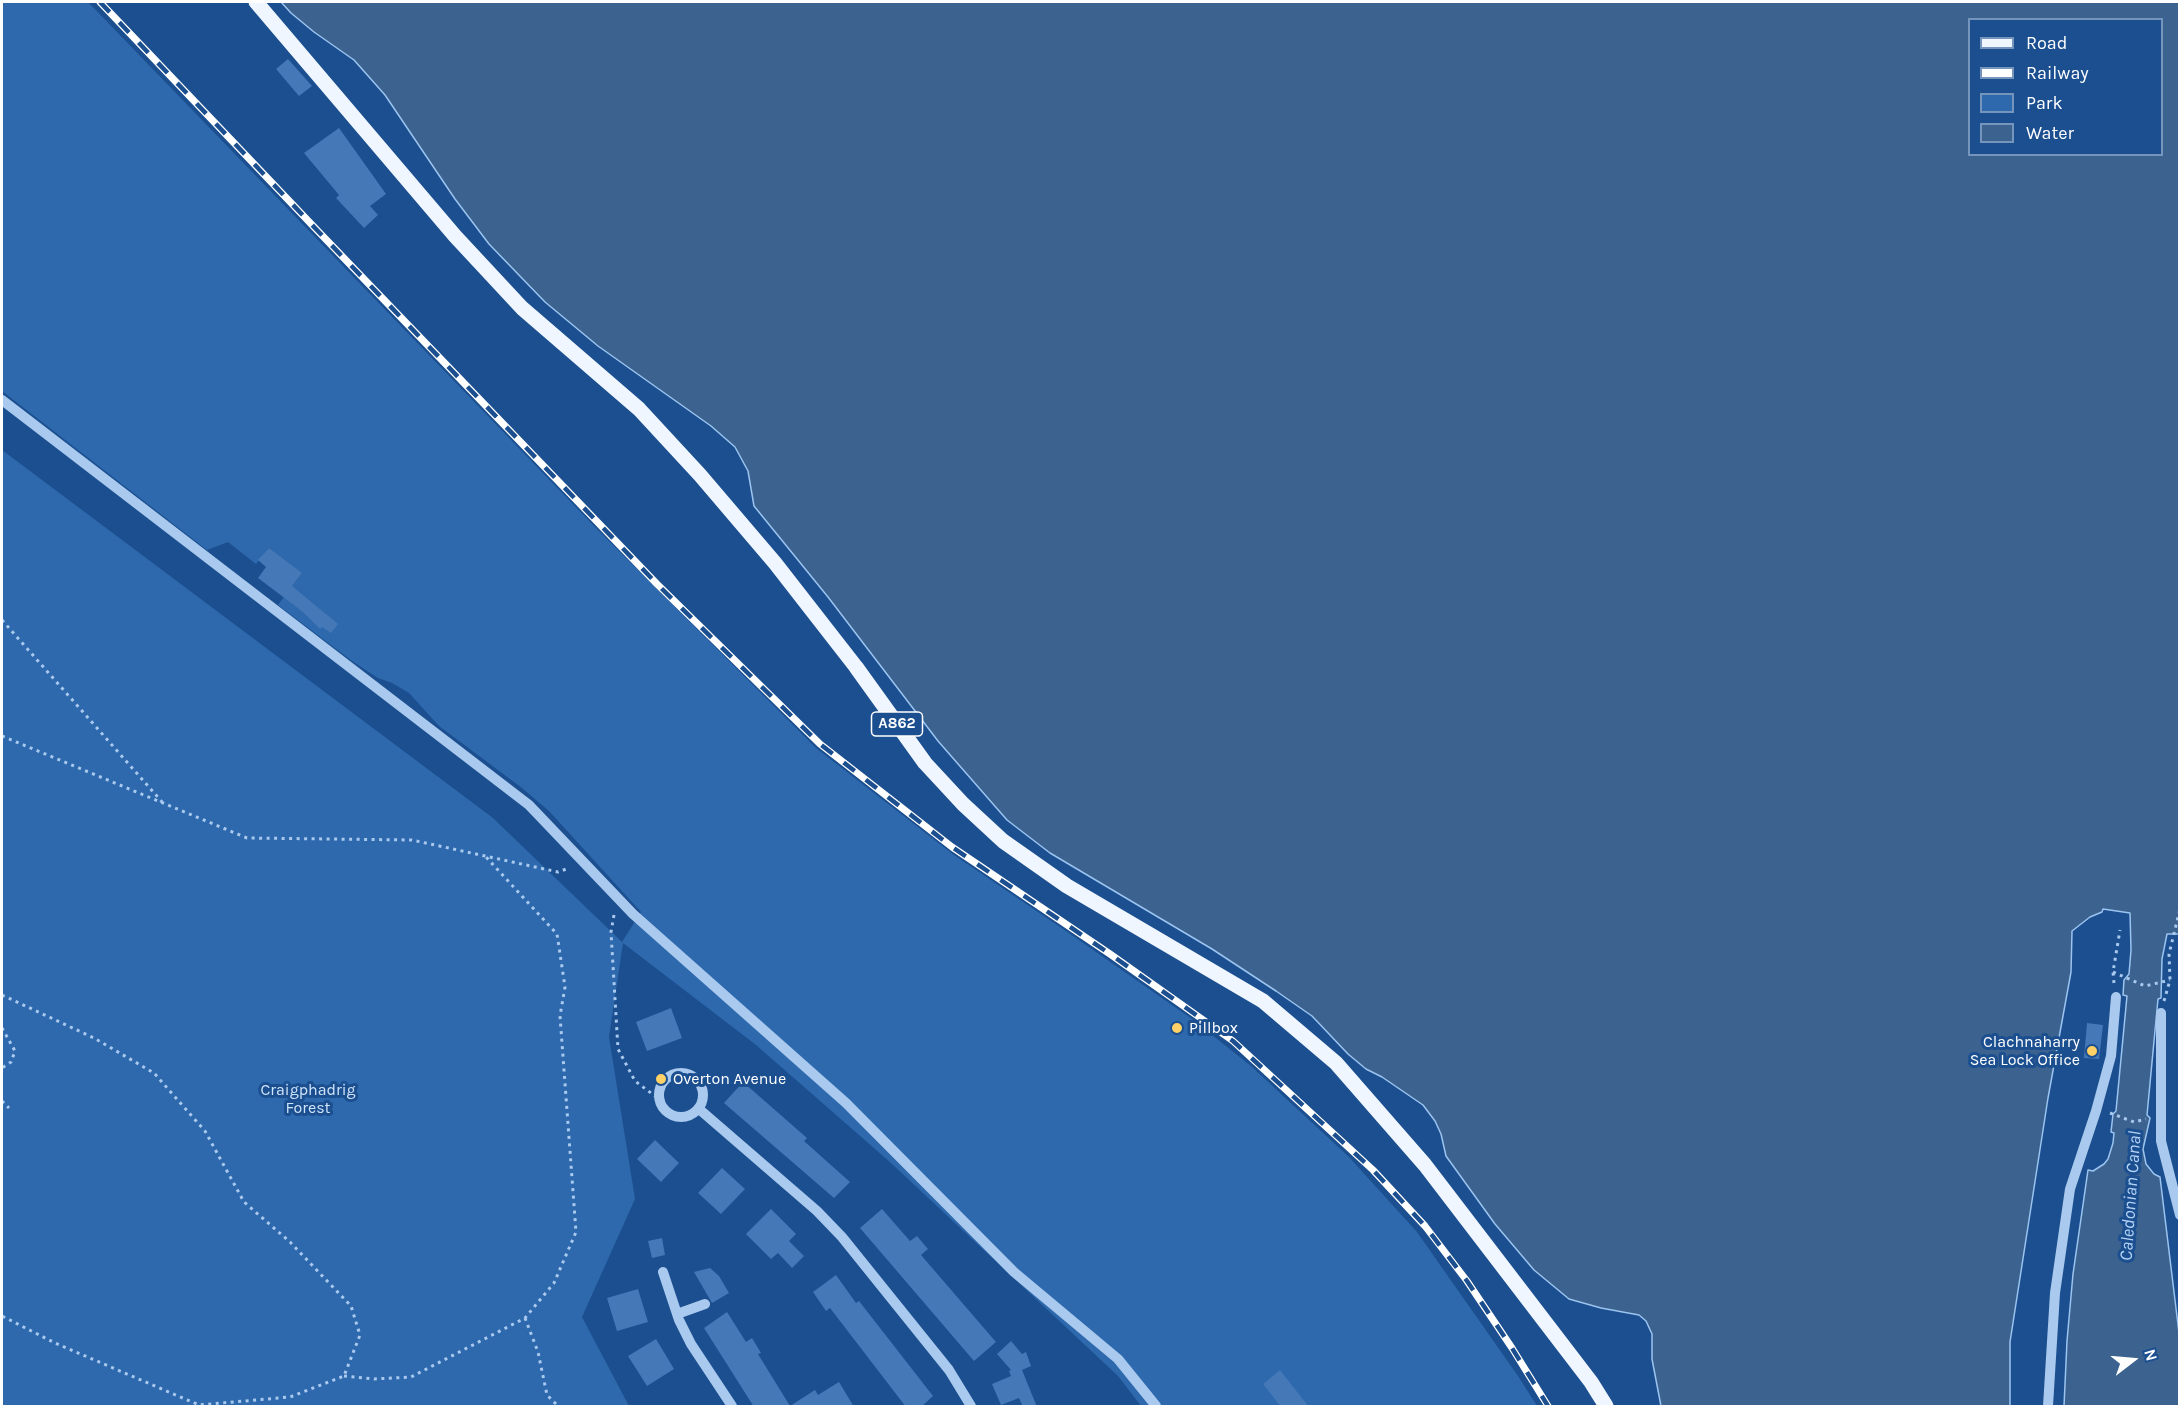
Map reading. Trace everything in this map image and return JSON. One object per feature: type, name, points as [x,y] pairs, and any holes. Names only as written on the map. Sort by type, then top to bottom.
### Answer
[{"type":"main road","name":"A862","points":[[256,2],[455,236],[522,308],[639,409],[700,475],[775,563],[856,667],[926,763],[963,804],[1003,841],[1067,886],[1263,1001],[1336,1063],[1425,1165],[1591,1382],[1606,1407]]},
{"type":"street","points":[[2,400],[529,805],[633,914],[846,1103],[1014,1272],[1118,1359],[1156,1407]]},
{"type":"street","points":[[2049,1407],[2055,1293],[2070,1189],[2096,1111],[2111,1056],[2115,997]]},
{"type":"street","points":[[2161,1013],[2161,1141],[2180,1215]]},
{"type":"street","points":[[680,1073],[687,1074],[699,1082],[704,1095],[699,1109],[687,1118],[679,1118],[666,1112],[659,1099],[661,1084],[666,1078],[680,1073]]},
{"type":"street","points":[[699,1109],[817,1211],[842,1237],[949,1370],[971,1407]]},
{"type":"street","points":[[663,1272],[677,1314],[691,1344],[732,1407]]},
{"type":"street","points":[[677,1314],[705,1304]]},
{"type":"path","points":[[2,620],[164,804]]},
{"type":"path","points":[[2,736],[247,838],[412,840],[558,872],[583,861]]},
{"type":"path","points":[[2,1316],[55,1343],[199,1405],[290,1397],[344,1376],[411,1377],[525,1318],[554,1283],[576,1232],[560,1016],[565,987],[557,934],[485,856]]},
{"type":"path","points":[[616,896],[612,932],[618,1049],[634,1081],[659,1099]]},
{"type":"path","points":[[2161,1013],[2170,980],[2169,954],[2180,909]]},
{"type":"path","points":[[2115,997],[2114,972],[2120,930]]},
{"type":"path","points":[[2114,972],[2145,986],[2170,980]]},
{"type":"path","points":[[2,995],[94,1038],[154,1073],[205,1131],[244,1202],[290,1242],[351,1306],[360,1335],[344,1376]]},
{"type":"path","points":[[2,1028],[15,1051],[11,1062],[2,1068]]},
{"type":"path","points":[[2,1101],[9,1108]]},
{"type":"path","points":[[2096,1111],[2113,1114],[2134,1122],[2161,1116]]},
{"type":"path","points":[[525,1318],[538,1352],[547,1395],[558,1407]]},
{"type":"green space","name":"Craigphadrig Forest","points":[[2,2],[88,2],[598,530],[816,748],[954,855],[1192,1019],[1251,1066],[1349,1157],[1417,1232],[1537,1406],[1141,1406],[1118,1376],[891,1163],[756,1045],[623,943],[609,1037],[635,1199],[582,1317],[629,1406],[2,1406],[2,450],[493,818],[622,942],[641,912],[549,811],[522,788],[439,726],[409,693],[378,678],[352,661],[278,605],[301,574],[269,548],[256,564],[228,542],[207,550],[2,391]]},
{"type":"water","name":"Caledonian Canal","points":[[281,2],[2179,2],[2180,934],[2167,934],[2162,959],[2161,998],[2158,999],[2147,1115],[2150,1118],[2143,1149],[2146,1164],[2154,1174],[2160,1177],[2179,1333],[2179,1406],[2064,1406],[2073,1274],[2088,1170],[2093,1171],[2104,1164],[2113,1143],[2114,1133],[2111,1132],[2113,1114],[2116,1111],[2127,996],[2123,995],[2124,980],[2129,974],[2131,950],[2130,913],[2103,909],[2102,912],[2090,917],[2072,931],[2071,972],[2048,1098],[2010,1342],[2010,1406],[1661,1406],[1652,1359],[1652,1334],[1646,1321],[1639,1315],[1569,1299],[1534,1270],[1495,1224],[1446,1156],[1441,1134],[1423,1105],[1366,1069],[1348,1054],[1312,1016],[1276,991],[1212,949],[1050,853],[1007,820],[938,741],[828,597],[754,506],[748,471],[735,447],[711,426],[598,346],[545,302],[489,244],[455,199],[385,95],[354,60],[314,32]]},
{"type":"building","points":[[288,59],[312,86],[299,96],[276,69]]},
{"type":"building","points":[[339,128],[386,194],[370,206],[378,215],[364,228],[336,198],[339,195],[304,153]]},
{"type":"building","points":[[269,548],[302,573],[292,586],[338,624],[331,633],[322,627],[320,629],[303,612],[258,578],[266,567],[258,560]]},
{"type":"building","points":[[671,1008],[682,1038],[647,1051],[636,1022]]},
{"type":"building","points":[[2087,1023],[2103,1025],[2099,1059],[2084,1058]]},
{"type":"building","points":[[743,1082],[807,1138],[804,1141],[850,1182],[834,1198],[724,1103]]},
{"type":"building","points":[[655,1140],[679,1163],[661,1182],[637,1159]]},
{"type":"building","points":[[722,1168],[745,1189],[721,1214],[698,1193]]},
{"type":"building","points":[[771,1209],[796,1234],[789,1241],[804,1256],[792,1268],[778,1253],[771,1259],[746,1234]]},
{"type":"building","points":[[882,1209],[910,1241],[917,1236],[928,1249],[921,1255],[996,1342],[974,1361],[860,1228]]},
{"type":"building","points":[[662,1238],[665,1255],[652,1258],[648,1241]]},
{"type":"building","points":[[710,1268],[719,1276],[729,1293],[712,1303],[694,1272]]},
{"type":"building","points":[[836,1275],[856,1303],[859,1301],[933,1396],[921,1407],[906,1407],[830,1308],[826,1311],[813,1292]]},
{"type":"building","points":[[638,1289],[648,1322],[617,1331],[607,1298]]},
{"type":"building","points":[[727,1312],[746,1342],[752,1338],[761,1353],[758,1354],[790,1406],[815,1390],[818,1395],[839,1382],[854,1407],[754,1407],[704,1328]]},
{"type":"building","points":[[656,1339],[674,1369],[647,1386],[628,1356]]},
{"type":"building","points":[[1011,1341],[1022,1354],[1026,1352],[1031,1366],[1022,1370],[1037,1407],[1023,1407],[1019,1398],[1001,1405],[992,1384],[1011,1376],[1009,1371],[1011,1370],[997,1354]]},
{"type":"building","points":[[1280,1370],[1309,1407],[1281,1407],[1263,1384]]},
{"type":"railway","points":[[100,2],[657,584],[820,744],[952,847],[1233,1041],[1373,1170],[1425,1226],[1467,1281],[1548,1406]]},
{"type":"place","name":"Pillbox","points":[[1177,1028]]},
{"type":"place","name":"Clachnaharry Sea Lock Office","points":[[2092,1051]]},
{"type":"place","name":"Overton Avenue","points":[[661,1079]]}]
